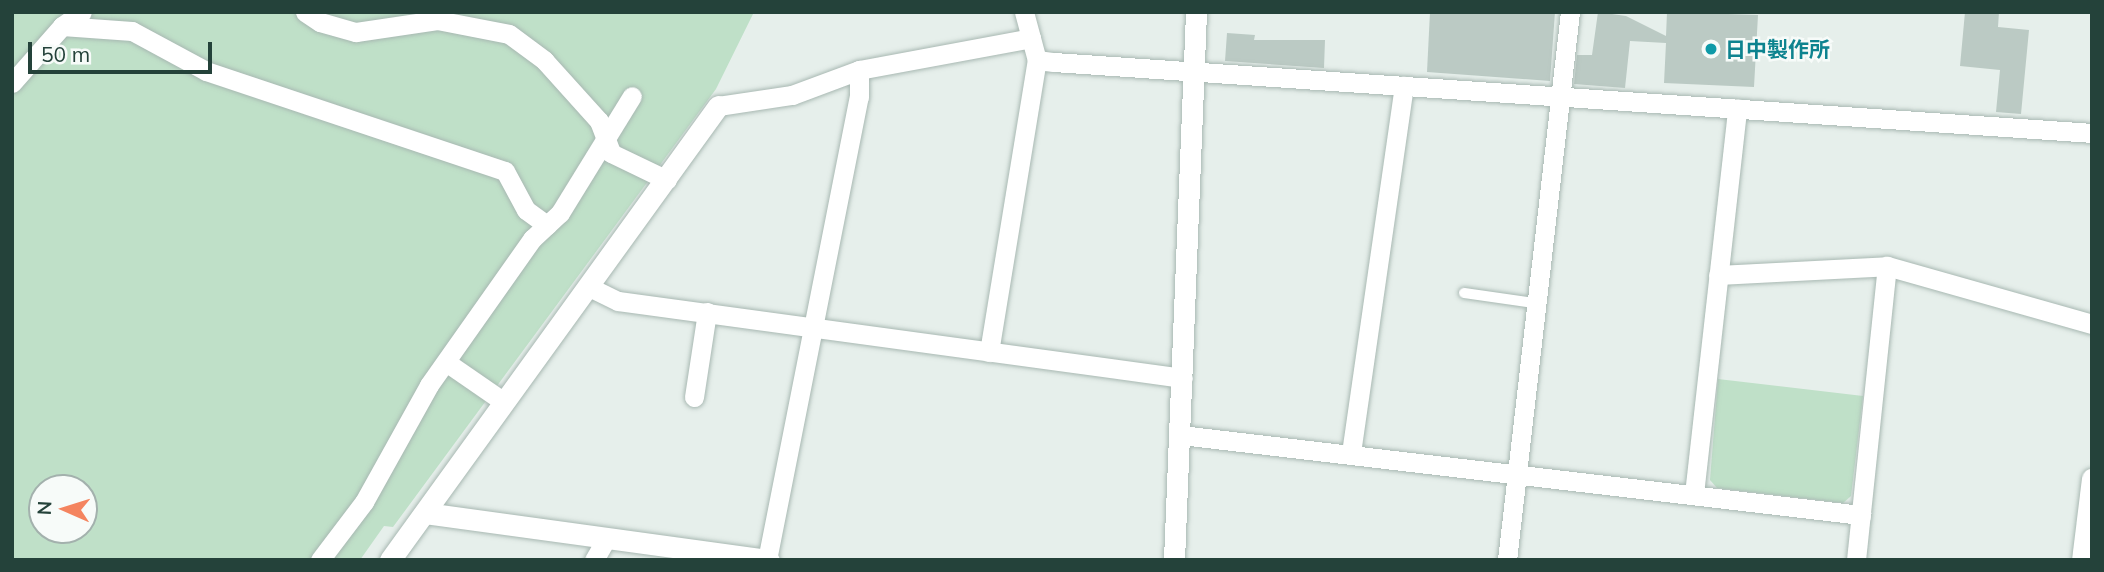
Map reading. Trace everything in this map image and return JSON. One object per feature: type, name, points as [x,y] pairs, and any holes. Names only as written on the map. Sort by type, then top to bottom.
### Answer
[{"type":"street","points":[[12,83],[62,26],[82,12]]},
{"type":"street","points":[[305,12],[320,22],[356,32],[438,16],[509,34],[544,60],[599,121],[611,153],[667,180]]},
{"type":"street","points":[[989,352],[1037,60],[1024,12]]},
{"type":"street","points":[[1174,560],[1196,12]]},
{"type":"street","points":[[1507,560],[1534,303],[1570,12]]},
{"type":"street","points":[[62,26],[132,31],[206,71],[505,171],[526,210],[547,225]]},
{"type":"street","points":[[390,560],[718,106],[792,95],[859,70],[1031,38]]},
{"type":"street","points":[[1037,60],[2092,133]]},
{"type":"street","points":[[425,513],[768,560],[859,97],[859,70]]},
{"type":"street","points":[[1351,453],[1404,86]]},
{"type":"street","points":[[320,560],[364,502],[446,362],[532,239],[560,213],[632,96]]},
{"type":"street","points":[[1694,494],[1737,108]]},
{"type":"street","points":[[1718,275],[1887,266],[2092,324]]},
{"type":"street","points":[[1856,560],[1887,266]]},
{"type":"street","points":[[589,287],[618,301],[1183,378]]},
{"type":"street","points":[[694,397],[707,312]]},
{"type":"street","points":[[446,362],[504,402]]},
{"type":"street","points":[[1181,435],[1861,515]]},
{"type":"street","points":[[2082,560],[2092,479]]},
{"type":"street","points":[[594,560],[606,539]]},
{"type":"lane","points":[[1464,293],[1534,303]]},
{"type":"green space","points":[[12,12],[754,12],[716,89],[393,527],[384,526],[360,560],[12,560]]},
{"type":"green space","points":[[1718,379],[1863,396],[1851,496],[1843,503],[1717,488],[1710,480]]},
{"type":"building","points":[[1430,12],[1555,12],[1550,81],[1427,72]]},
{"type":"building","name":"日中製作所","points":[[1598,12],[1626,16],[1666,36],[1667,12],[1758,15],[1754,87],[1664,83],[1666,43],[1630,41],[1625,88],[1574,84],[1577,55],[1592,55]]},
{"type":"building","points":[[1965,12],[1999,12],[1998,27],[2029,30],[2021,114],[1996,112],[2000,70],[1960,66]]},
{"type":"building","points":[[1227,33],[1255,35],[1254,40],[1325,40],[1324,68],[1225,61]]},
{"type":"place","name":"日中製作所","points":[[1711,49]]}]
